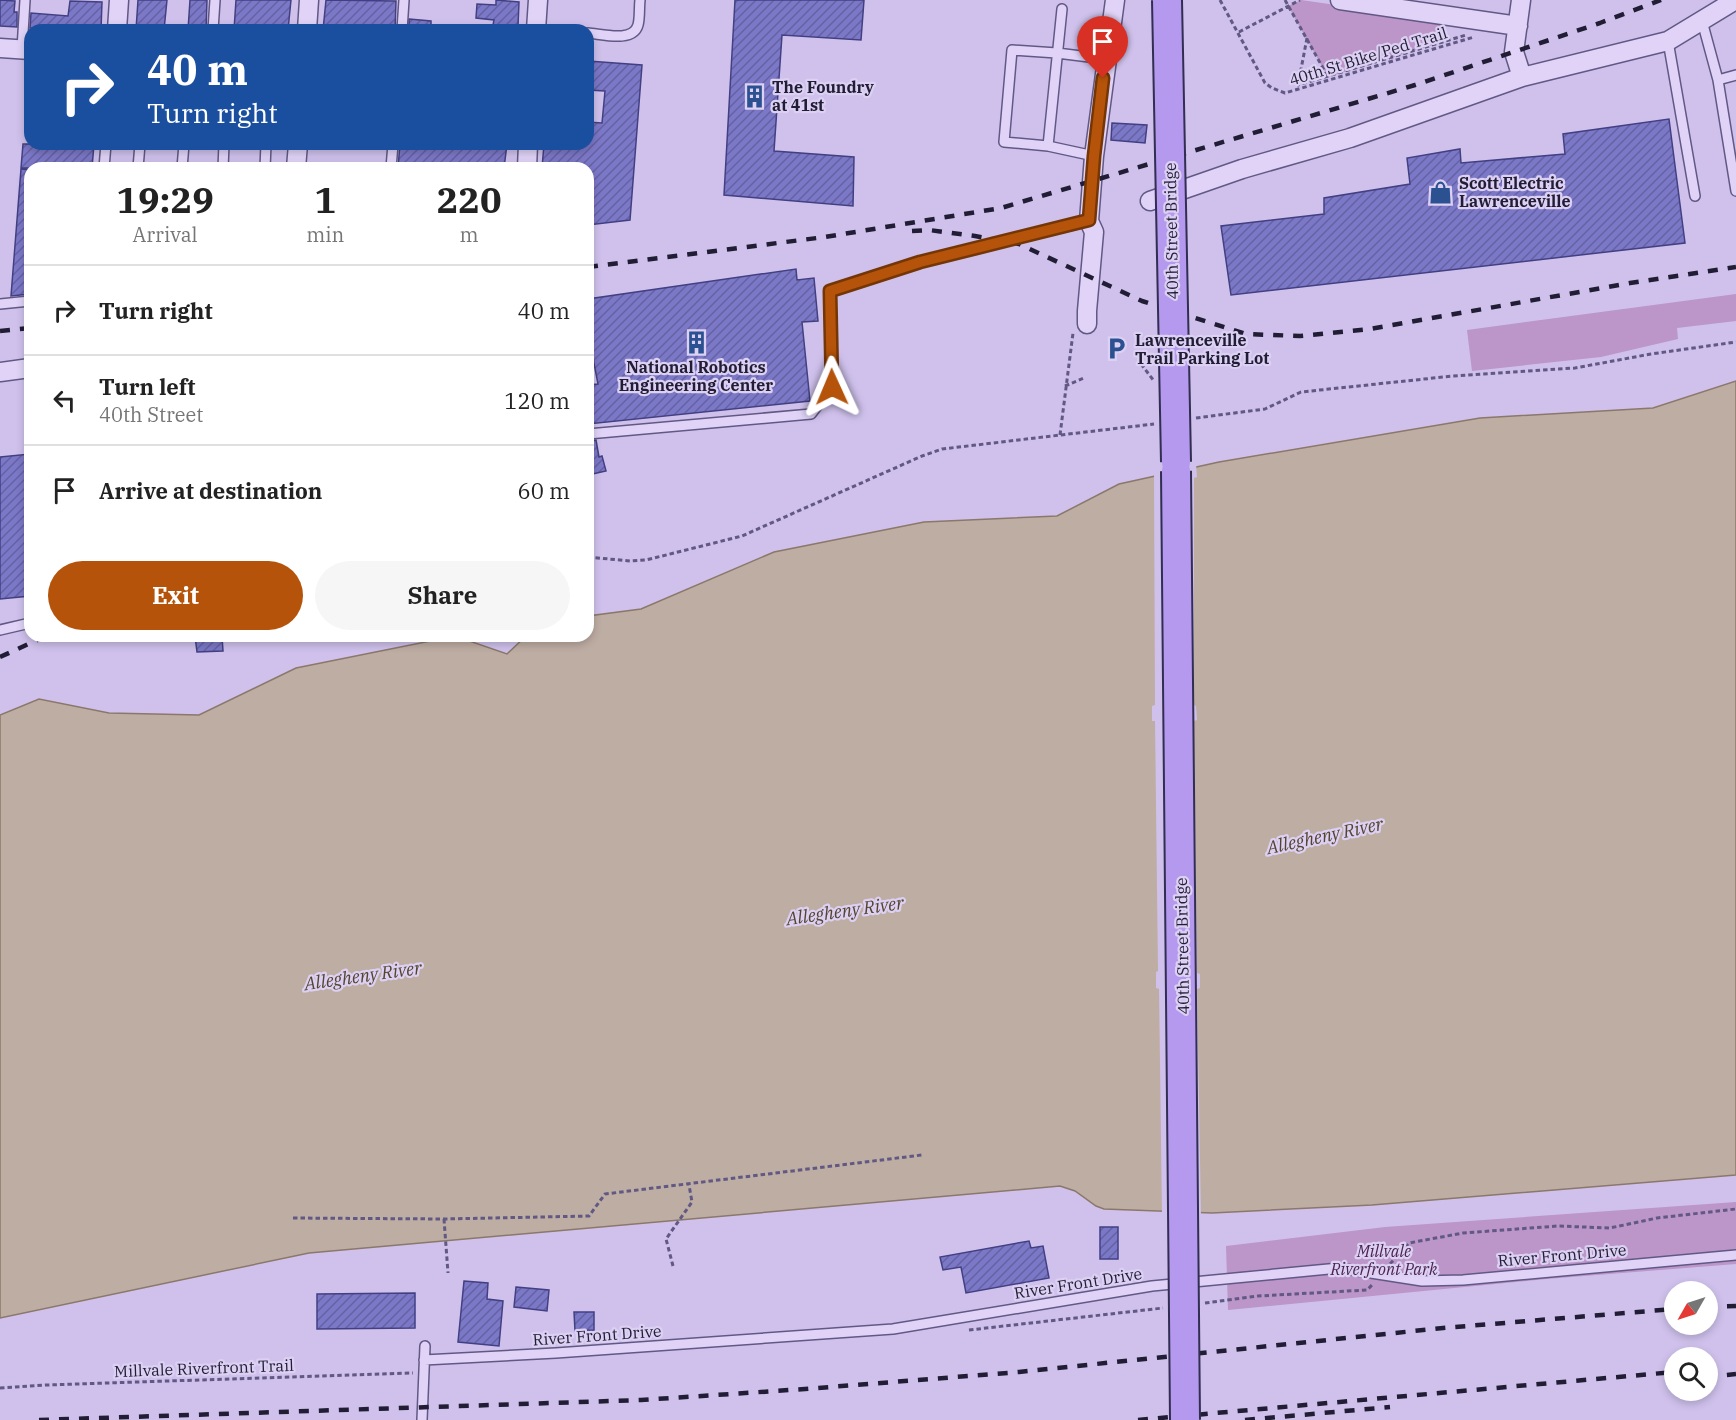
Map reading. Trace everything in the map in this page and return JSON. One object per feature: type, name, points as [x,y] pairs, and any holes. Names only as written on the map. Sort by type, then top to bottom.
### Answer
[{"type":"main road","name":"40th Street Bridge","points":[[1167,0],[1176,467],[1185,1420]]},
{"type":"street","points":[[117,24],[119,0]]},
{"type":"street","points":[[307,24],[309,0]]},
{"type":"street","points":[[536,24],[538,0]]},
{"type":"street","points":[[1081,324],[1087,311],[1094,232],[1089,220],[1094,156],[1115,0]]},
{"type":"street","points":[[1340,0],[1518,26]]},
{"type":"street","points":[[1521,0],[1514,52],[1522,77]]},
{"type":"street","points":[[1150,201],[1242,169],[1350,138],[1522,77],[1668,41],[1734,5]]},
{"type":"street","points":[[0,48],[24,50]]},
{"type":"street","points":[[0,372],[24,369]]},
{"type":"lane","points":[[26,0],[26,24]]},
{"type":"lane","points":[[213,24],[215,0]]},
{"type":"lane","points":[[402,24],[404,0]]},
{"type":"lane","points":[[594,34],[624,36],[632,34],[638,27],[640,0]]},
{"type":"lane","points":[[1048,146],[1062,9]]},
{"type":"lane","points":[[1702,21],[1718,80],[1736,191]]},
{"type":"lane","points":[[1668,41],[1695,196]]},
{"type":"lane","points":[[1094,156],[1048,146],[1004,142],[1012,50],[1057,52],[1106,59]]},
{"type":"lane","points":[[1718,80],[1736,75]]},
{"type":"lane","points":[[594,433],[811,414],[832,387],[830,291],[920,262],[1089,220]]},
{"type":"lane","points":[[0,304],[24,302]]},
{"type":"lane","points":[[0,630],[24,624]]},
{"type":"lane","name":"River Front Drive","points":[[424,1360],[893,1329],[1152,1286],[1339,1268],[1422,1281],[1463,1280],[1736,1255]]},
{"type":"lane","points":[[422,1420],[425,1346]]},
{"type":"path","name":"40th St Bike/Ped Trail","points":[[1220,0],[1265,83],[1285,93],[1479,35]]},
{"type":"path","points":[[1285,0],[1328,77]]},
{"type":"path","points":[[1239,32],[1300,0]]},
{"type":"path","points":[[1307,38],[1298,86],[1472,34]]},
{"type":"path","points":[[1060,435],[1065,386],[1081,324]]},
{"type":"path","points":[[1065,386],[1084,378]]},
{"type":"path","points":[[293,1218],[444,1219],[589,1216],[605,1194],[921,1155]]},
{"type":"path","points":[[673,1266],[666,1239],[692,1202],[689,1185]]},
{"type":"path","points":[[1389,1266],[1409,1243],[1462,1233],[1558,1226],[1610,1228],[1657,1218],[1736,1209]]},
{"type":"path","points":[[444,1219],[448,1272]]},
{"type":"path","name":"Millvale Riverfront Trail","points":[[0,1388],[409,1373]]},
{"type":"green space","points":[[1301,0],[1441,20],[1439,43],[1328,77],[1288,6]]},
{"type":"green space","points":[[1736,294],[1736,321],[1677,328],[1678,339],[1601,357],[1472,371],[1467,330]]},
{"type":"green space","name":"Millvale Riverfront Park","points":[[1736,1202],[1736,1264],[1546,1279],[1228,1310],[1226,1246],[1385,1227]]},
{"type":"water","name":"Allegheny River","points":[[1736,381],[1736,1175],[1372,1205],[1212,1213],[1104,1209],[1075,1191],[1060,1186],[309,1253],[0,1318],[0,715],[39,699],[109,713],[199,715],[296,668],[425,642],[472,642],[507,654],[520,642],[594,642],[594,615],[641,609],[774,552],[924,522],[1057,516],[1119,484],[1219,462],[1480,418],[1653,408]]},
{"type":"pier","points":[[1196,464],[1197,477],[1194,478],[1194,705],[1197,720],[1194,721],[1197,973],[1200,974],[1200,988],[1197,989],[1201,1216],[1162,1215],[1159,989],[1156,988],[1156,972],[1158,971],[1155,721],[1152,721],[1152,706],[1155,705],[1154,473]]},
{"type":"building","points":[[0,0],[15,1],[14,12],[17,12],[17,27],[0,26]]},
{"type":"building","points":[[138,0],[167,0],[165,24],[136,24]]},
{"type":"building","points":[[190,0],[207,0],[206,24],[188,24]]},
{"type":"building","points":[[236,0],[291,0],[289,24],[234,24]]},
{"type":"building","points":[[326,0],[396,1],[395,24],[324,24]]},
{"type":"building","points":[[496,0],[519,2],[518,24],[493,24],[494,20],[476,18],[477,4],[496,5]]},
{"type":"building","name":"The Foundry at 41st","points":[[735,0],[864,0],[861,40],[782,35],[774,151],[854,157],[853,206],[724,195]]},
{"type":"building","points":[[70,1],[102,2],[101,24],[30,24],[31,13],[68,16]]},
{"type":"building","points":[[409,19],[431,21],[431,24],[409,24]]},
{"type":"building","points":[[594,61],[642,65],[630,220],[594,224],[594,162],[542,162],[544,150],[594,150],[594,122],[602,123],[605,91],[594,90]]},
{"type":"building","points":[[1669,119],[1685,243],[1231,295],[1221,226],[1324,214],[1324,198],[1410,184],[1407,158],[1460,149],[1461,163],[1565,154],[1563,134]]},
{"type":"building","points":[[1112,123],[1147,125],[1145,143],[1111,140]]},
{"type":"building","points":[[23,144],[24,150],[94,150],[92,162],[24,162],[24,168],[21,168]]},
{"type":"building","points":[[400,150],[506,150],[505,162],[398,162]]},
{"type":"building","points":[[21,169],[24,169],[24,295],[11,296]]},
{"type":"building","name":"National Robotics Engineering Center","points":[[796,269],[797,280],[814,278],[818,321],[802,322],[810,401],[594,423],[594,384],[598,384],[594,363],[594,298]]},
{"type":"building","points":[[594,440],[596,440],[599,457],[602,456],[606,471],[594,474]]},
{"type":"building","points":[[24,455],[24,597],[0,599],[0,457]]},
{"type":"building","points":[[196,642],[222,642],[223,651],[197,652]]},
{"type":"building","points":[[1100,1227],[1118,1227],[1118,1259],[1100,1259]]},
{"type":"building","points":[[1029,1241],[1031,1248],[1043,1246],[1049,1278],[966,1293],[961,1267],[943,1270],[940,1257]]},
{"type":"building","points":[[464,1281],[488,1283],[487,1299],[503,1301],[499,1346],[458,1342]]},
{"type":"building","points":[[516,1287],[549,1290],[547,1311],[514,1307]]},
{"type":"building","points":[[415,1293],[415,1328],[317,1329],[317,1294]]},
{"type":"building","points":[[574,1312],[594,1312],[594,1330],[575,1331]]},
{"type":"railway","points":[[594,266],[825,237],[1001,208],[1415,85],[1600,23],[1661,0]]},
{"type":"railway","points":[[912,231],[929,230],[1019,244],[1142,301],[1246,334],[1300,336],[1370,329],[1630,283],[1736,267]]},
{"type":"railway","points":[[0,331],[24,329]]},
{"type":"railway","points":[[0,657],[33,642]]},
{"type":"railway","points":[[1718,1307],[1736,1306]]},
{"type":"railway","points":[[39,1420],[641,1400],[805,1389],[1019,1372],[1443,1328],[1664,1310]]},
{"type":"railway","points":[[1138,1420],[1664,1373]]},
{"type":"railway","points":[[1718,1376],[1736,1374]]},
{"type":"railway","points":[[1245,1420],[1390,1407]]},
{"type":"place","name":"The Foundry at 41st","points":[[754,96]]},
{"type":"place","name":"Scott Electric Lawrenceville","points":[[1441,192]]},
{"type":"place","name":"National Robotics Engineering Center","points":[[696,342]]},
{"type":"place","name":"Lawrenceville Trail Parking Lot","points":[[1117,349]]},
{"type":"route","points":[[832,387],[830,291],[920,262],[1089,220],[1103,78]]}]
